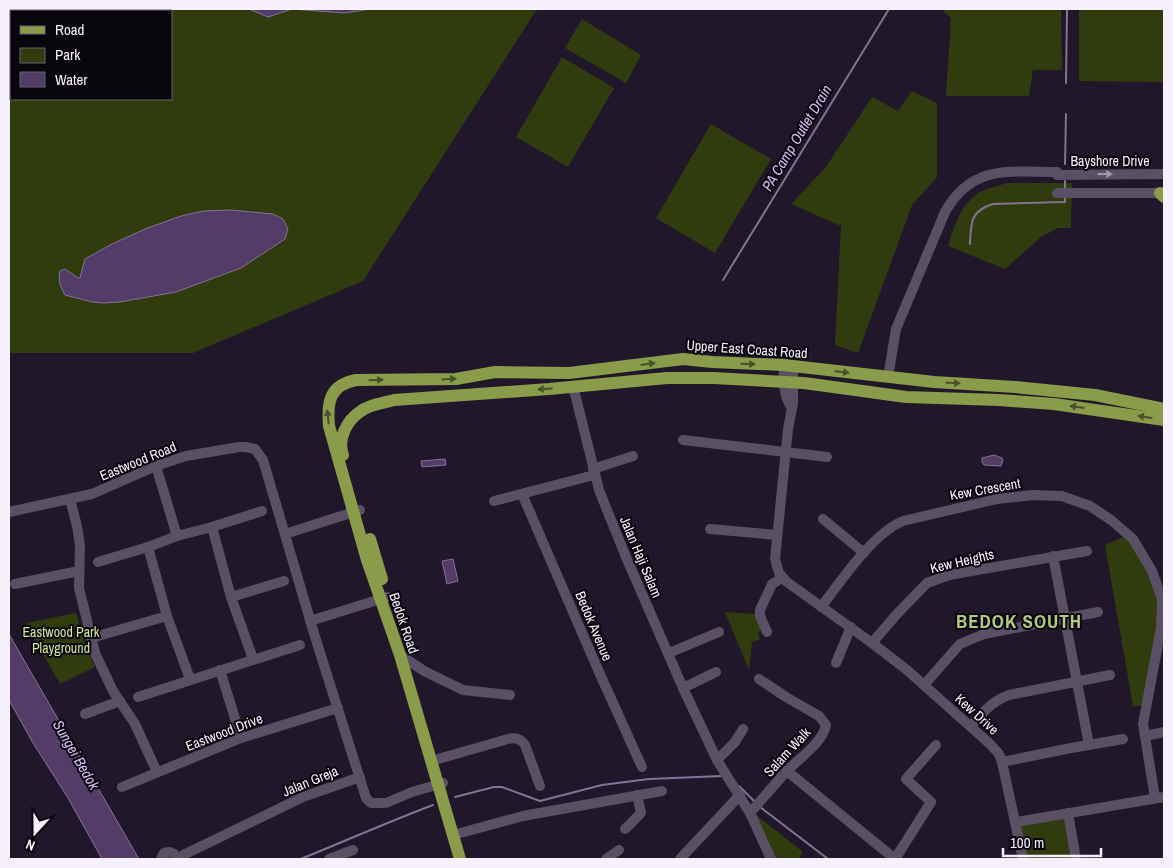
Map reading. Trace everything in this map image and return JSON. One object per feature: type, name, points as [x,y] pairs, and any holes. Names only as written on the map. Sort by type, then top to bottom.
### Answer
[{"type":"main road","name":"Upper East Coast Road","points":[[331,395],[342,384],[349,382],[456,379],[495,372],[569,372],[683,359],[788,365],[934,382],[1015,387],[1095,395],[1161,406]]},
{"type":"main road","points":[[396,380],[393,391],[401,400],[666,378],[714,378],[838,387],[891,396],[1054,404],[1164,420]]},
{"type":"main road","name":"Bedok Road","points":[[331,395],[327,409],[329,426],[403,657],[456,834],[466,859]]},
{"type":"main road","name":"Bedok Road","points":[[356,508],[341,451],[343,436],[348,425],[361,410],[401,400]]},
{"type":"main road","name":"Bedok Road","points":[[456,834],[460,859]]},
{"type":"street","name":"Bayshore Drive","points":[[888,377],[896,329],[945,212],[963,189],[975,180],[991,174],[1005,172],[1164,174]]},
{"type":"street","points":[[1057,193],[1163,194]]},
{"type":"street","points":[[767,632],[760,616],[760,610],[772,584],[782,578],[775,564],[791,407],[793,403],[788,383],[788,365]]},
{"type":"street","name":"Jalan Haji Salam","points":[[572,387],[603,501],[628,563],[717,760],[750,813],[771,859]]},
{"type":"street","points":[[683,440],[827,457]]},
{"type":"street","name":"Eastwood Road","points":[[9,512],[101,491],[156,466],[197,454],[246,446],[255,449],[262,460],[310,621],[360,777]]},
{"type":"street","points":[[494,501],[594,472],[633,456]]},
{"type":"street","points":[[156,466],[177,536]]},
{"type":"street","name":"Bedok Avenue","points":[[522,494],[642,767]]},
{"type":"street","name":"Kew Crescent","points":[[821,607],[864,553],[890,527],[903,520],[997,499],[1033,495],[1062,496],[1090,506],[1128,534],[1140,548],[1150,565],[1163,599],[1159,664],[1143,720],[1160,798]]},
{"type":"street","points":[[70,499],[78,526],[80,554],[79,588],[91,638],[105,676],[135,724],[157,772]]},
{"type":"street","points":[[284,531],[356,508]]},
{"type":"street","points":[[98,562],[262,511]]},
{"type":"street","points":[[823,519],[864,553]]},
{"type":"street","points":[[212,527],[231,597],[252,660]]},
{"type":"street","points":[[710,528],[777,535]]},
{"type":"street","points":[[148,547],[168,616],[190,679]]},
{"type":"street","name":"Kew Heights","points":[[872,643],[927,583],[949,575],[1087,551]]},
{"type":"street","points":[[1053,556],[1089,745]]},
{"type":"street","points":[[15,584],[79,571]]},
{"type":"street","name":"Kew Drive","points":[[782,578],[851,627],[924,685],[999,754],[1023,859]]},
{"type":"street","points":[[231,597],[284,581]]},
{"type":"street","points":[[310,621],[384,598]]},
{"type":"street","points":[[924,685],[964,641],[984,634],[1098,612]]},
{"type":"street","points":[[91,638],[168,616]]},
{"type":"street","points":[[836,663],[851,627]]},
{"type":"street","points":[[669,653],[719,632]]},
{"type":"street","points":[[138,696],[300,645]]},
{"type":"street","points":[[403,657],[424,671],[463,690],[510,695]]},
{"type":"street","points":[[220,670],[241,738]]},
{"type":"street","points":[[683,688],[716,672]]},
{"type":"street","points":[[970,726],[990,704],[998,698],[1009,694],[1110,676]]},
{"type":"street","name":"Salam Walk","points":[[750,813],[787,771],[818,741],[826,725],[819,716],[759,679]]},
{"type":"street","points":[[85,714],[120,701]]},
{"type":"street","name":"Eastwood Drive","points":[[122,788],[241,738],[338,708]]},
{"type":"street","points":[[717,760],[735,742],[743,729]]},
{"type":"street","points":[[1145,736],[1164,732]]},
{"type":"street","points":[[434,760],[515,738],[522,741],[525,746],[540,786]]},
{"type":"street","points":[[1002,762],[1123,740]]},
{"type":"street","points":[[787,771],[895,859],[931,802],[906,779],[936,745]]},
{"type":"street","name":"Jalan Greja","points":[[161,859],[164,853],[169,852],[174,854],[177,859],[303,797],[360,777],[366,798],[374,804],[386,803],[412,792],[441,784]]},
{"type":"street","points":[[456,834],[524,816],[662,791]]},
{"type":"street","points":[[626,829],[641,813],[637,795]]},
{"type":"street","points":[[680,859],[740,796]]},
{"type":"street","points":[[1016,822],[1160,798]]},
{"type":"street","points":[[1068,813],[1076,859]]},
{"type":"street","points":[[329,859],[353,850]]},
{"type":"street","points":[[606,859],[619,850]]},
{"type":"green space","points":[[9,9],[537,9],[363,281],[193,353],[9,353]]},
{"type":"green space","points":[[941,9],[1061,9],[1062,70],[1033,70],[1029,96],[946,96],[951,18]]},
{"type":"green space","points":[[1079,9],[1164,9],[1164,82],[1079,81]]},
{"type":"green space","points":[[582,19],[641,55],[626,83],[565,48]]},
{"type":"green space","points":[[562,57],[614,88],[568,167],[516,137]]},
{"type":"green space","points":[[912,91],[937,103],[937,177],[912,205],[858,353],[835,345],[841,226],[791,204],[826,167],[872,97],[898,111]]},
{"type":"green space","points":[[711,124],[771,159],[715,253],[656,218]]},
{"type":"green space","points":[[1007,183],[1072,183],[1071,228],[1058,228],[1041,237],[1005,269],[948,246],[959,216],[968,202],[980,192]]},
{"type":"green space","points":[[1126,536],[1148,567],[1161,609],[1144,706],[1133,706],[1105,545]]},
{"type":"green space","points":[[725,612],[755,614],[762,629],[758,633],[760,639],[752,642],[749,670]]},
{"type":"green space","name":"Eastwood Park Playground","points":[[76,613],[83,638],[95,667],[60,684],[26,623]]},
{"type":"green space","points":[[755,814],[803,852],[798,859],[772,859]]},
{"type":"green space","points":[[1067,816],[1075,859],[1023,859],[1018,825]]},
{"type":"water","points":[[249,9],[292,9],[268,17]]},
{"type":"water","points":[[292,9],[371,9],[344,13]]},
{"type":"water","points":[[231,210],[273,214],[283,219],[288,229],[285,239],[241,268],[176,292],[104,303],[65,295],[63,292],[59,280],[60,271],[65,269],[80,278],[85,259],[112,244],[181,216],[203,211]]},
{"type":"water","points":[[994,455],[1002,458],[1001,466],[984,465],[982,458]]},
{"type":"water","points":[[445,459],[446,465],[422,467],[421,461]]},
{"type":"water","points":[[453,559],[458,581],[447,584],[442,561]]},
{"type":"water","name":"Sungei Bedok","points":[[9,634],[139,859],[102,859],[68,798],[33,743],[9,700]]},
{"type":"waterway","name":"PA Camp Outlet Drain","points":[[723,280],[889,9]]},
{"type":"waterway","name":"PA Camp Outlet Drain","points":[[1066,83],[1067,9]]},
{"type":"waterway","points":[[1065,164],[1066,114]]},
{"type":"waterway","points":[[1065,181],[1065,189]]},
{"type":"waterway","points":[[970,244],[973,219],[985,207],[993,204],[1065,202],[1065,196]]},
{"type":"waterway","points":[[455,797],[494,787],[502,787],[540,801],[602,785],[649,779],[722,776]]},
{"type":"waterway","points":[[739,786],[755,802]]},
{"type":"waterway","points":[[301,859],[433,805]]},
{"type":"waterway","points":[[760,807],[828,859]]},
{"type":"district","name":"BEDOK SOUTH","points":[[1019,621]]}]
